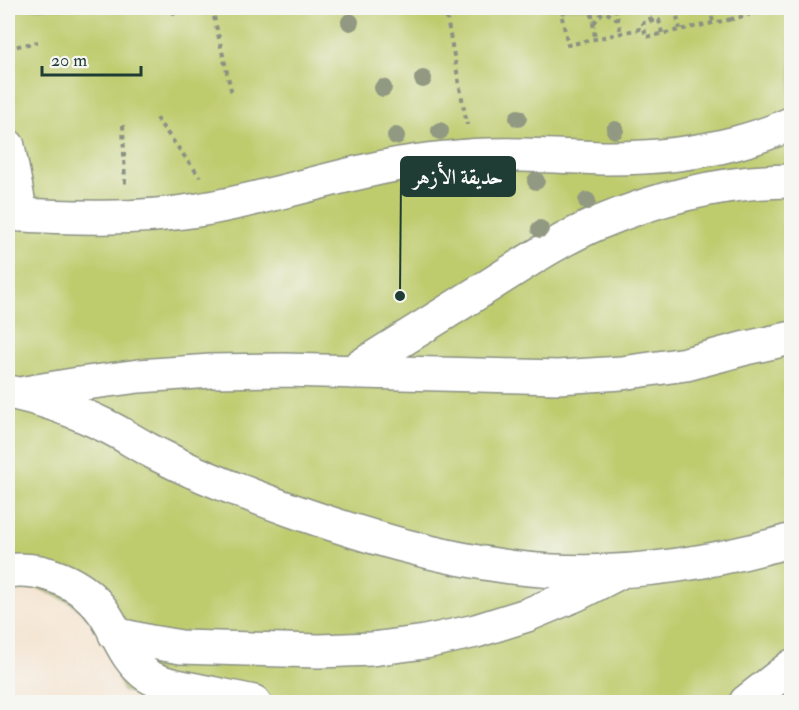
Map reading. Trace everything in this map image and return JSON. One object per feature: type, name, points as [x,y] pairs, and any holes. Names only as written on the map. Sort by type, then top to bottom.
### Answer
[{"type":"lane","points":[[8,146],[14,215],[126,216],[222,206],[284,193],[385,166],[472,155],[643,158],[703,151],[748,140],[792,123]]},
{"type":"lane","points":[[703,151],[708,189]]},
{"type":"lane","points":[[351,372],[549,248],[600,222],[653,202],[708,189],[792,181]]},
{"type":"lane","points":[[14,393],[139,376],[199,372],[283,370],[558,378],[622,373],[686,364],[792,338]]},
{"type":"lane","points":[[14,393],[63,407],[104,425],[157,454],[241,492],[344,529],[455,558],[510,567],[566,571],[622,570],[670,567],[717,559],[792,540]]},
{"type":"lane","points":[[8,572],[15,570],[36,572],[57,577],[77,587],[103,612],[126,655],[136,667],[158,682],[254,702]]},
{"type":"lane","points":[[115,634],[181,647],[319,651],[404,645],[476,631],[527,615],[575,595],[622,570]]},
{"type":"lane","points":[[746,702],[792,666]]},
{"type":"path","points":[[172,13],[200,8]]},
{"type":"path","points":[[212,8],[232,94]]},
{"type":"path","points":[[445,8],[472,155]]},
{"type":"path","points":[[531,8],[538,8]]},
{"type":"path","points":[[560,8],[568,45],[644,28]]},
{"type":"path","points":[[561,14],[576,9],[591,8],[596,39]]},
{"type":"path","points":[[615,8],[621,33]]},
{"type":"path","points":[[648,8],[651,22]]},
{"type":"path","points":[[680,29],[675,8],[683,8]]},
{"type":"path","points":[[710,8],[713,22]]},
{"type":"path","points":[[730,8],[732,18]]},
{"type":"path","points":[[662,33],[659,20],[643,23],[646,37],[748,15],[747,8]]},
{"type":"path","points":[[593,23],[603,9],[618,19]]},
{"type":"path","points":[[8,48],[38,42]]},
{"type":"path","points":[[156,118],[222,206]]},
{"type":"path","points":[[123,125],[126,216]]},
{"type":"green space","points":[[8,8],[791,8],[792,677],[759,702],[178,702],[179,699],[123,691],[113,656],[98,626],[71,602],[39,588],[8,584]]},
{"type":"place","name":"حديقة الأزهر","points":[[400,296]]}]
